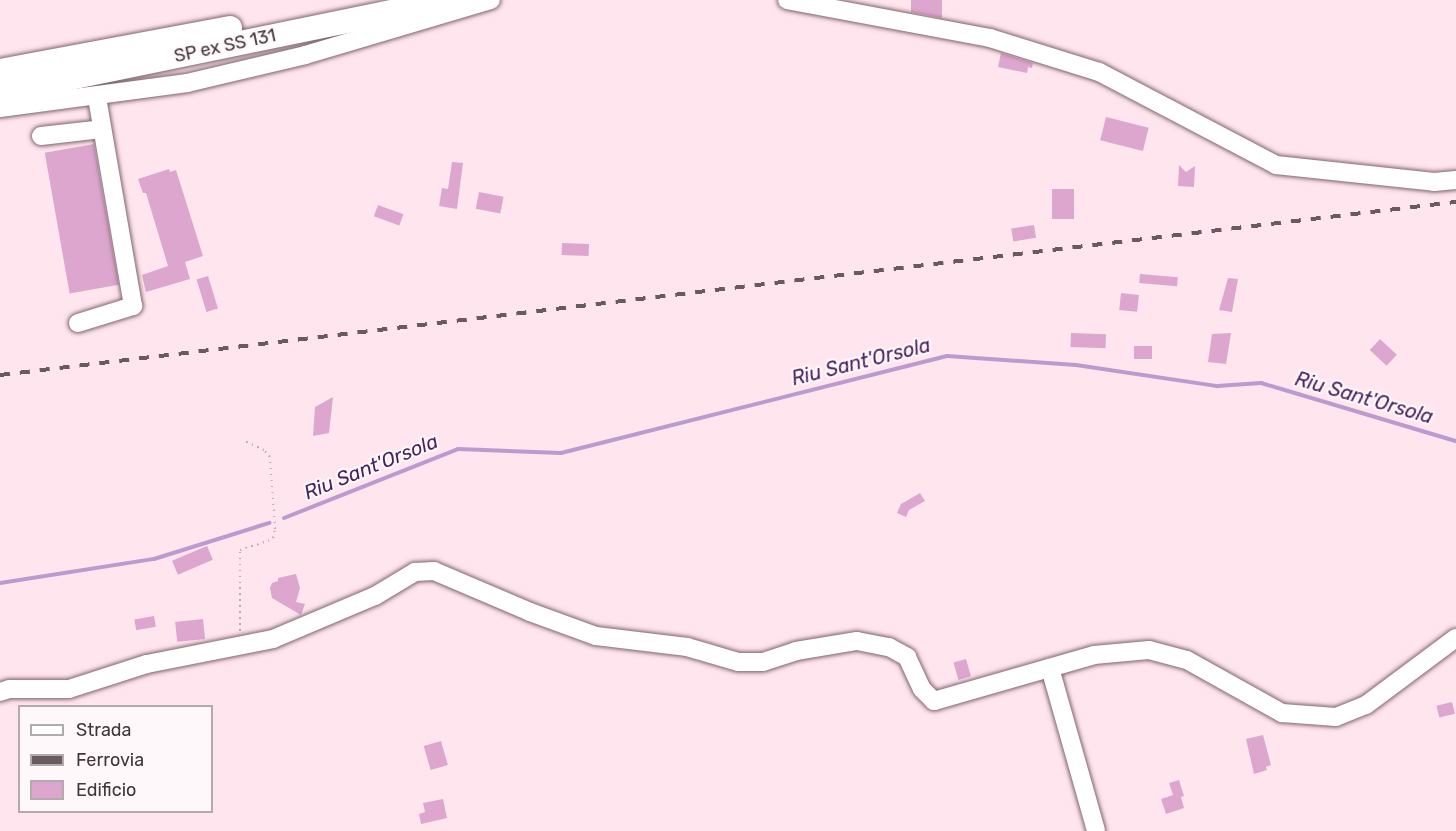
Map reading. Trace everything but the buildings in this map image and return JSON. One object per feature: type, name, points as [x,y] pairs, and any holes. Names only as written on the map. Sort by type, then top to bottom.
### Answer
[{"type":"main road","name":"SP ex SS 131","points":[[0,71],[39,66],[374,0]]},
{"type":"main road","name":"SP ex SS 131","points":[[0,88],[45,83],[449,0]]},
{"type":"street","points":[[0,108],[97,97],[187,83],[267,65],[491,0]]},
{"type":"street","points":[[786,0],[990,38],[1099,72],[1276,165],[1434,182],[1456,180]]},
{"type":"street","points":[[78,323],[133,306],[97,97]]},
{"type":"street","points":[[41,136],[102,129]]},
{"type":"street","points":[[0,692],[9,689],[69,689],[147,664],[273,639],[375,596],[415,572],[434,571],[530,612],[596,636],[687,648],[738,662],[763,662],[796,651],[857,641],[889,647],[907,657],[922,688],[934,701],[1094,655],[1149,650],[1187,660],[1282,713],[1336,717],[1366,705],[1456,638]]},
{"type":"street","points":[[1050,668],[1096,831]]},
{"type":"path","points":[[239,646],[242,608],[240,550],[268,541],[273,538],[275,529],[270,457],[264,450],[245,441]]},
{"type":"waterway","name":"Riu Sant'Orsola","points":[[284,518],[458,449],[561,453],[947,356],[1076,365],[1217,386],[1261,383],[1456,441]]},
{"type":"waterway","name":"Riu Sant'Orsola","points":[[0,583],[154,559],[269,523]]},
{"type":"railway","points":[[0,375],[1456,202]]}]
